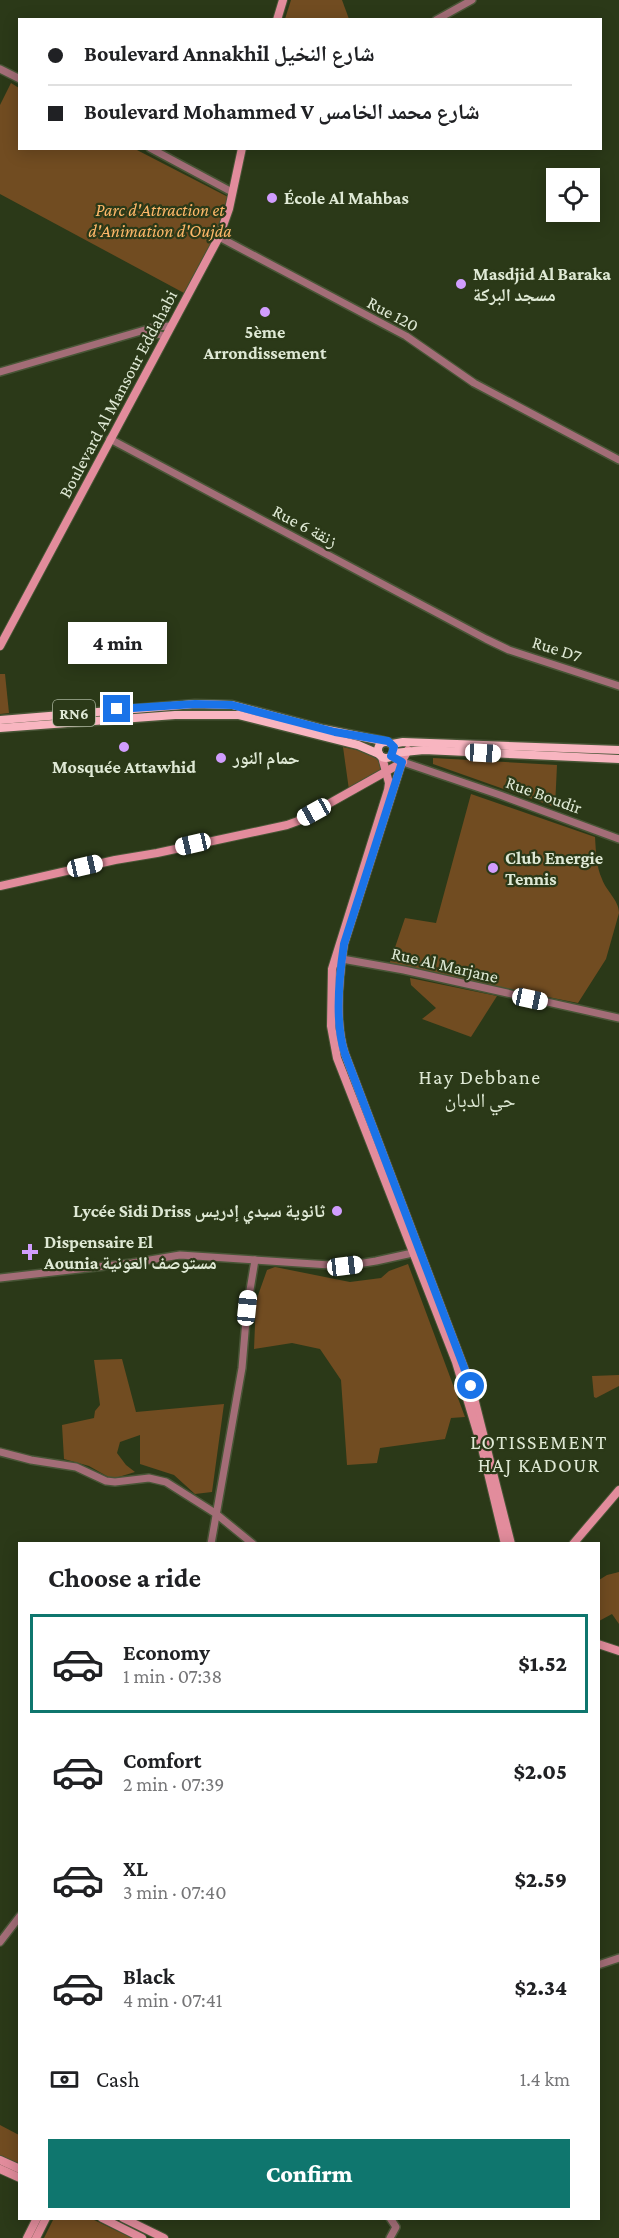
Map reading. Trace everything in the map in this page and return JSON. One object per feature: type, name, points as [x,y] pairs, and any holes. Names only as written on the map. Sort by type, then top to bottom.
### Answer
[{"type":"main road","points":[[278,18],[283,0]]},
{"type":"main road","name":"Boulevard Al Mansour Eddahabi","points":[[0,646],[219,237],[227,217],[242,150]]},
{"type":"main road","name":"RN6","points":[[0,720],[195,704],[232,705],[322,729],[383,741],[389,750]]},
{"type":"main road","name":"RN6","points":[[0,728],[146,716],[225,713],[364,747],[389,750],[543,752],[619,750]]},
{"type":"main road","points":[[383,741],[378,747],[389,750],[388,790],[339,957],[342,1044],[471,1386],[511,1542]]},
{"type":"main road","name":"RN6","points":[[389,750],[402,742],[619,759]]},
{"type":"main road","name":"Rue Boudir","points":[[389,750],[402,762]]},
{"type":"main road","points":[[408,750],[402,762],[344,944],[332,969],[331,1026],[334,1045],[465,1387],[505,1542]]},
{"type":"main road","points":[[0,885],[287,825],[402,762]]},
{"type":"main road","points":[[575,1542],[619,1490]]},
{"type":"main road","points":[[600,1645],[619,1651]]},
{"type":"main road","points":[[0,2160],[18,2168]]},
{"type":"main road","points":[[0,2169],[18,2177]]},
{"type":"main road","points":[[32,2237],[36,2220]]},
{"type":"main road","points":[[32,2237],[45,2220]]},
{"type":"main road","points":[[106,2220],[142,2238]]},
{"type":"main road","points":[[127,2220],[164,2238]]},
{"type":"street","points":[[440,18],[472,0]]},
{"type":"street","points":[[0,69],[18,78]]},
{"type":"street","points":[[154,150],[232,192]]},
{"type":"street","name":"Rue 120","points":[[219,237],[406,336],[474,383],[619,460]]},
{"type":"street","points":[[0,372],[162,326],[170,326]]},
{"type":"street","points":[[144,331],[164,336]]},
{"type":"street","name":"Rue 6 زنقة","points":[[110,439],[486,639]]},
{"type":"street","name":"Rue D7","points":[[486,639],[509,650],[619,686]]},
{"type":"street","name":"Rue Boudir","points":[[402,762],[619,839]]},
{"type":"street","name":"Rue Al Marjane","points":[[339,957],[619,1018]]},
{"type":"street","points":[[0,1278],[132,1263],[180,1255],[345,1266],[421,1250]]},
{"type":"street","points":[[211,1542],[242,1368],[248,1297],[255,1260]]},
{"type":"street","points":[[0,1452],[31,1460],[76,1467],[106,1481],[158,1479],[216,1513],[251,1542]]},
{"type":"street","points":[[0,1942],[18,1919]]},
{"type":"street","points":[[600,1964],[619,1958]]},
{"type":"street","points":[[390,2238],[396,2227],[391,2220]]},
{"type":"green space","points":[[291,0],[342,0],[349,18],[285,18]]},
{"type":"green space","name":"Parc d'Attraction et d'Animation d'Oujda","points":[[11,83],[18,87],[18,150],[137,150],[228,197],[225,217],[184,293],[0,194],[0,105]]},
{"type":"green space","points":[[0,674],[5,674],[9,713],[0,714]]},
{"type":"green space","points":[[343,747],[373,755],[382,770],[349,790]]},
{"type":"green space","points":[[433,758],[557,765],[555,807],[433,764]]},
{"type":"green space","points":[[471,794],[595,837],[600,874],[617,904],[619,913],[606,959],[578,1003],[389,965],[405,918],[436,923]]},
{"type":"green space","points":[[410,978],[497,996],[471,1037],[422,1019],[436,1008],[411,985]]},
{"type":"green space","points":[[408,1264],[465,1417],[451,1418],[445,1439],[380,1448],[377,1463],[347,1465],[341,1380],[320,1349],[292,1343],[254,1349],[256,1301],[267,1270],[275,1267],[350,1282],[381,1278],[389,1271]]},
{"type":"green space","points":[[122,1359],[136,1412],[224,1404],[212,1492],[195,1494],[174,1475],[140,1464],[140,1435],[120,1442],[117,1453],[135,1472],[112,1479],[89,1466],[64,1459],[62,1425],[94,1418],[95,1411],[100,1405],[94,1360]]},
{"type":"green space","points":[[619,1375],[619,1386],[594,1397],[592,1376]]},
{"type":"green space","points":[[619,1572],[619,1624],[612,1614],[600,1620],[600,1579]]},
{"type":"green space","points":[[0,2125],[18,2134],[18,2164],[0,2155]]},
{"type":"green space","points":[[53,2220],[94,2220],[132,2238],[44,2238]]},
{"type":"place","name":"École Al Mahbas","points":[[272,198]]},
{"type":"place","name":"Masdjid Al Baraka مسجد البركة","points":[[461,284]]},
{"type":"place","name":"5ème Arrondissement","points":[[265,312]]},
{"type":"place","name":"Mosquée Attawhid","points":[[124,747]]},
{"type":"place","name":"حمام النور","points":[[221,758]]},
{"type":"place","name":"Club Energie Tennis","points":[[493,868]]},
{"type":"place","name":"Lycée Sidi Driss ثانوية سيدي إدريس","points":[[337,1211]]},
{"type":"place","name":"Dispensaire El Aounia مستوصف العونية","points":[[30,1252]]},
{"type":"district","name":"Hay Debbane حي الدبان","points":[[480,1088]]},
{"type":"district","name":"LOTISSEMENT HAJ KADOUR","points":[[539,1454]]},
{"type":"route","points":[[117,709],[195,704],[232,705],[310,726],[388,741],[393,744],[394,753],[391,756],[402,762],[344,944],[339,971],[340,1031],[345,1054],[471,1386]]}]
